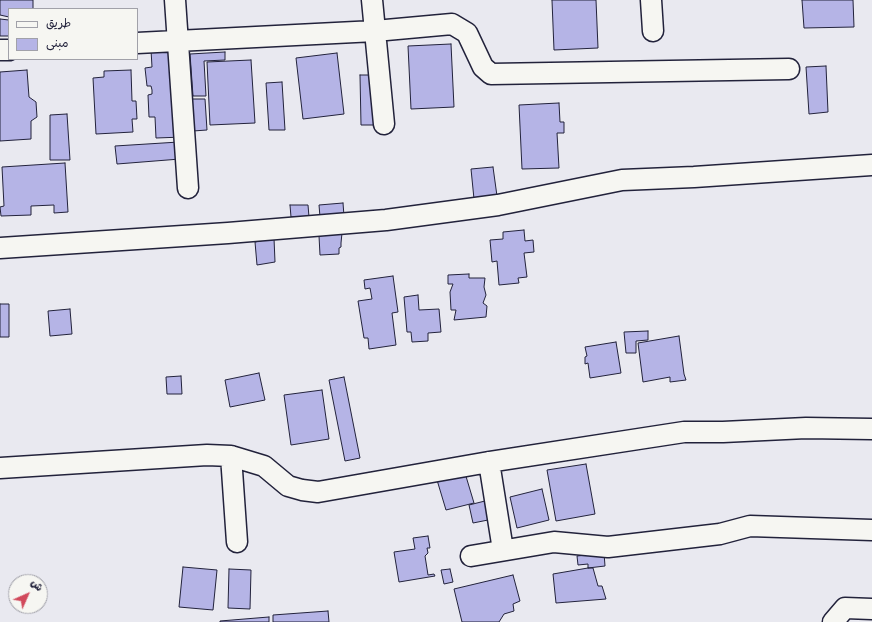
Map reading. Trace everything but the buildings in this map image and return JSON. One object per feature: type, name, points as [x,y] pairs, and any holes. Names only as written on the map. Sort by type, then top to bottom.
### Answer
[{"type":"street","points":[[176,0],[177,41],[188,188]]},
{"type":"street","points":[[372,0],[384,124]]},
{"type":"street","points":[[651,0],[653,31]]},
{"type":"street","points":[[138,43],[374,31],[452,24],[467,33],[483,67],[492,74],[789,69]]},
{"type":"street","points":[[0,248],[228,233],[386,220],[498,205],[622,180],[694,177],[872,165]]},
{"type":"street","points":[[0,468],[200,456],[231,456],[264,466],[288,486],[318,492],[489,462],[684,432],[723,432],[806,428],[872,429]]},
{"type":"street","points":[[231,456],[237,542]]},
{"type":"street","points":[[489,462],[503,550]]},
{"type":"street","points":[[471,556],[554,542],[608,546],[720,534],[750,526],[872,530]]},
{"type":"street","points":[[833,622],[845,608],[872,609]]}]
